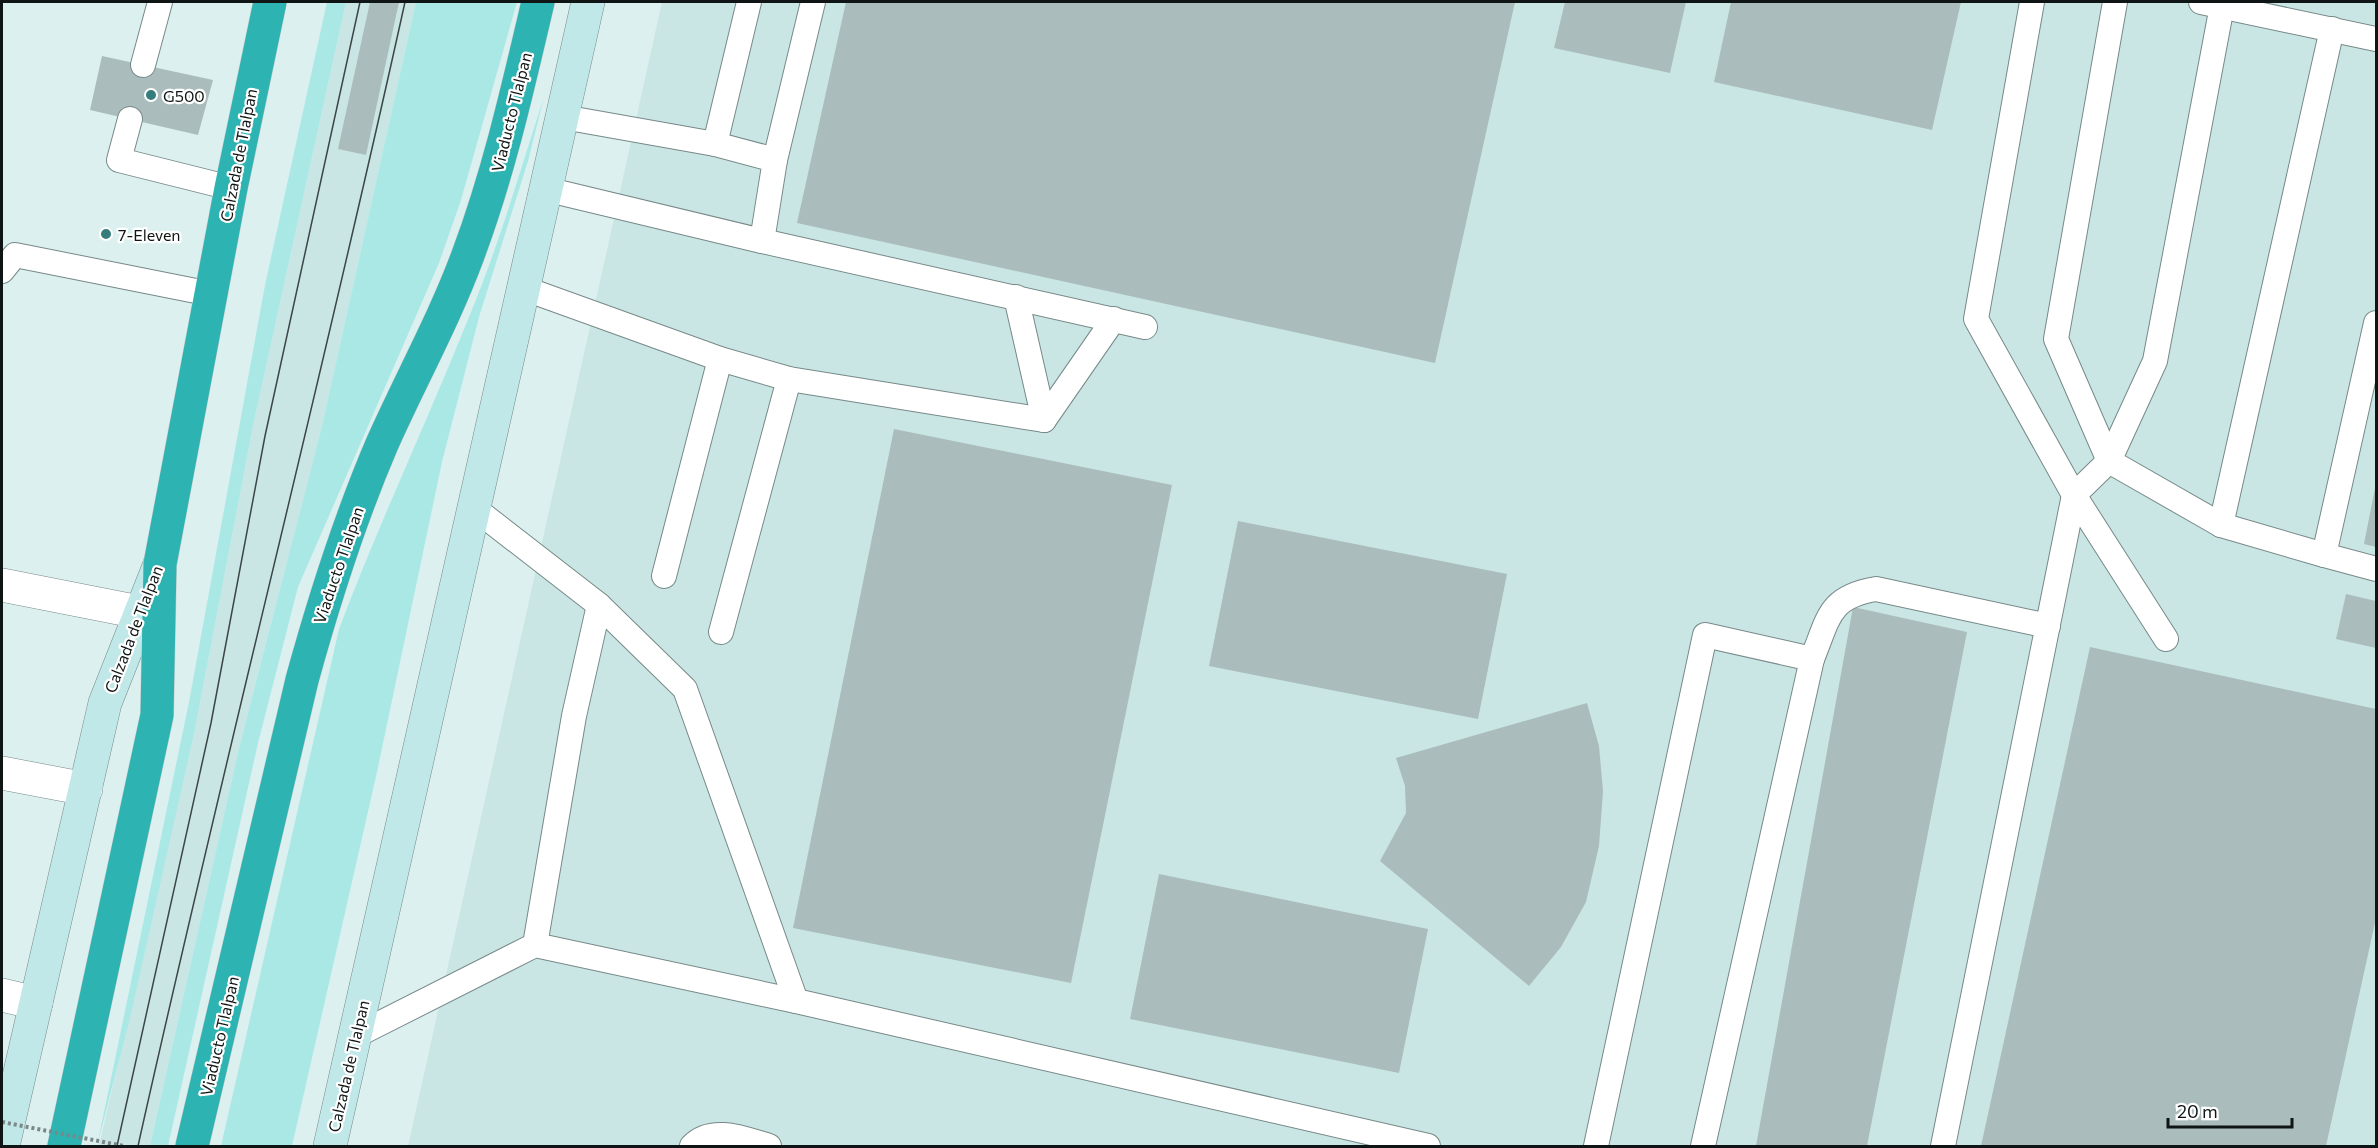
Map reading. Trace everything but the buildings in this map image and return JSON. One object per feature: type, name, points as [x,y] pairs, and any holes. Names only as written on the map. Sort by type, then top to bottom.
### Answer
[{"type":"highway","name":"Calzada de Tlalpan","points":[[160,564],[231,188],[270,2]]},
{"type":"highway","name":"Viaducto Tlalpan","points":[[192,1146],[302,680],[323,604],[348,530],[382,445],[446,309],[468,255],[496,171],[538,2]]},
{"type":"highway","points":[[64,1146],[157,716],[160,564]]},
{"type":"main road","name":"Calzada de Tlalpan","points":[[330,1146],[588,2]]},
{"type":"main road","name":"Calzada de Tlalpan","points":[[3,1146],[5,1112],[36,1003],[105,703],[139,612],[160,564]]},
{"type":"street","points":[[2,585],[139,612]]},
{"type":"street","points":[[2,773],[86,789]]},
{"type":"street","points":[[2,995],[36,1003]]},
{"type":"lane","points":[[143,65],[160,2]]},
{"type":"lane","points":[[715,144],[749,2]]},
{"type":"lane","points":[[762,241],[775,160],[813,2]]},
{"type":"lane","points":[[2032,2],[1976,319],[2074,495],[2166,639]]},
{"type":"lane","points":[[2115,2],[2056,339],[2109,461],[2221,525],[2376,568]]},
{"type":"lane","points":[[1943,1146],[2074,495],[2109,461],[2155,361],[2212,4],[2376,39]]},
{"type":"lane","points":[[2221,525],[2332,29]]},
{"type":"lane","points":[[563,117],[715,144],[775,160]]},
{"type":"lane","points":[[130,119],[119,160],[231,188]]},
{"type":"lane","points":[[545,189],[762,241],[1145,327]]},
{"type":"lane","points":[[2,271],[15,255],[211,294]]},
{"type":"lane","points":[[523,288],[720,359],[789,379],[1044,420]]},
{"type":"lane","points":[[1016,297],[1044,420]]},
{"type":"lane","points":[[1044,420],[1114,319]]},
{"type":"lane","points":[[2324,555],[2376,323]]},
{"type":"lane","points":[[664,576],[720,359]]},
{"type":"lane","points":[[721,632],[789,379]]},
{"type":"lane","points":[[474,508],[599,605],[685,689],[796,1000]]},
{"type":"lane","points":[[1703,1146],[1812,659],[1834,605],[1854,593],[1876,589],[2048,626]]},
{"type":"lane","points":[[535,945],[574,716],[599,605]]},
{"type":"lane","points":[[1596,1146],[1705,635],[1812,659]]},
{"type":"lane","points":[[355,1036],[535,945],[796,1000],[1428,1146]]},
{"type":"lane","points":[[693,1146],[696,1142],[719,1133],[769,1146]]},
{"type":"path","points":[[5,1112],[124,1146]]},
{"type":"shaded area","points":[[327,2],[346,2],[253,426],[194,734],[130,1018],[97,1146],[189,702],[265,285]]},
{"type":"shaded area","points":[[346,2],[416,2],[322,426],[239,748],[150,1146],[99,1146],[194,734],[253,426]]},
{"type":"shaded area","points":[[416,2],[517,2],[461,200],[439,263],[298,587],[258,743],[168,1146],[150,1146],[239,748],[322,426]]},
{"type":"shaded area","points":[[662,2],[2376,2],[2376,1146],[408,1146]]},
{"type":"shaded area","points":[[544,97],[528,161],[479,317],[442,462],[377,772],[292,1146],[221,1146],[339,629],[480,290]]},
{"type":"tram line","points":[[117,1146],[211,723],[265,436],[360,2]]},
{"type":"tram line","points":[[138,1146],[405,2]]},
{"type":"place","name":"G500","points":[[151,95]]},
{"type":"place","name":"7-Eleven","points":[[106,234]]}]
